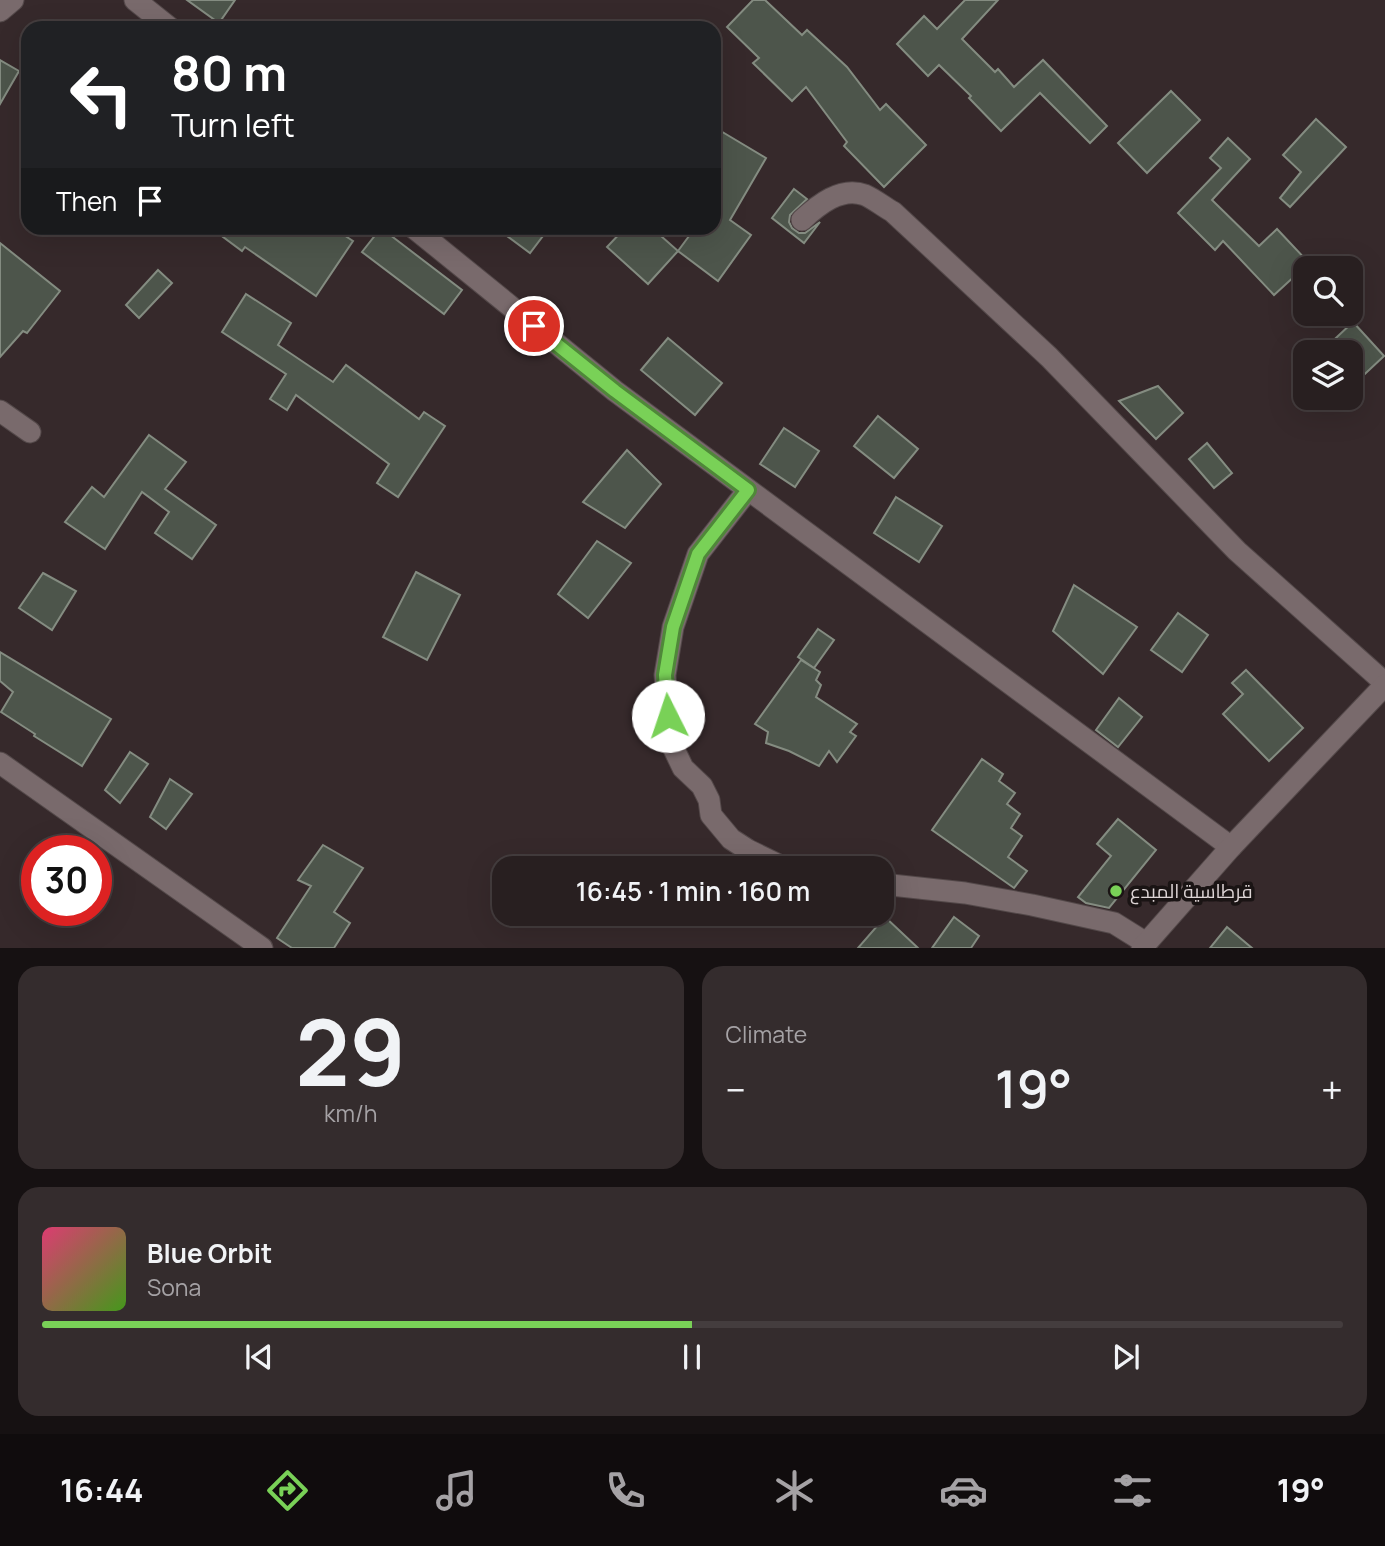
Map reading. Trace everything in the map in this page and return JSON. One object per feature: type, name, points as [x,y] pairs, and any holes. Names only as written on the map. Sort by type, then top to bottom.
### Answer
[{"type":"street","points":[[0,10],[13,0]]},
{"type":"street","points":[[135,0],[161,21]]},
{"type":"street","points":[[802,220],[819,204],[845,193],[864,194],[893,212],[1049,357],[1237,551],[1385,684],[1231,847],[1144,945],[1114,923],[965,893],[894,885]]},
{"type":"street","points":[[423,235],[615,391],[1231,847]]},
{"type":"street","points":[[0,411],[30,432]]},
{"type":"street","points":[[748,490],[698,554],[673,627],[665,675],[672,745],[683,768],[702,786],[709,800],[711,815],[731,839],[760,856]]},
{"type":"street","points":[[0,764],[261,947]]},
{"type":"building","points":[[187,0],[235,0],[220,21],[216,21]]},
{"type":"building","points":[[753,0],[765,0],[802,35],[807,30],[847,67],[880,110],[886,104],[926,145],[884,187],[844,146],[847,142],[806,87],[792,101],[753,63],[759,58],[727,27]]},
{"type":"building","points":[[965,0],[998,0],[962,39],[995,72],[998,69],[1014,87],[1043,60],[1107,126],[1090,143],[1040,93],[1001,131],[939,65],[928,76],[897,44],[924,16],[937,29]]},
{"type":"building","points":[[0,60],[19,71],[0,104]]},
{"type":"building","points":[[1171,91],[1200,120],[1147,173],[1118,143]]},
{"type":"building","points":[[1316,119],[1346,147],[1290,207],[1280,198],[1301,172],[1283,155]]},
{"type":"building","points":[[721,131],[766,158],[730,220],[751,235],[718,281],[678,251],[690,235],[721,235]]},
{"type":"building","points":[[1228,138],[1250,159],[1212,200],[1259,246],[1277,229],[1302,256],[1293,256],[1293,278],[1274,295],[1223,241],[1215,250],[1178,213],[1221,168],[1210,158]]},
{"type":"building","points":[[794,189],[807,199],[790,215],[792,228],[799,233],[805,233],[820,222],[804,243],[772,218]]},
{"type":"building","points":[[220,235],[344,235],[353,241],[316,296],[245,247],[242,251]]},
{"type":"building","points":[[375,235],[390,235],[462,290],[444,314],[362,252]]},
{"type":"building","points":[[506,235],[544,235],[530,253]]},
{"type":"building","points":[[618,235],[660,235],[678,251],[648,284],[607,247]]},
{"type":"building","points":[[0,243],[60,291],[27,333],[23,331],[0,357]]},
{"type":"building","points":[[158,270],[172,283],[139,318],[126,305]]},
{"type":"building","points":[[246,294],[291,323],[278,345],[333,382],[346,365],[419,419],[424,412],[445,426],[398,497],[377,483],[389,464],[296,395],[287,410],[270,399],[286,374],[222,332]]},
{"type":"building","points":[[1349,326],[1357,326],[1384,356],[1363,376],[1363,340],[1334,340]]},
{"type":"building","points":[[668,338],[722,383],[695,415],[641,370]]},
{"type":"building","points":[[1158,386],[1183,413],[1156,439],[1119,401]]},
{"type":"building","points":[[878,416],[918,449],[894,478],[854,446]]},
{"type":"building","points":[[784,428],[819,451],[795,487],[760,464]]},
{"type":"building","points":[[149,435],[186,462],[165,489],[216,525],[192,559],[155,533],[169,512],[142,492],[105,549],[65,522],[92,487],[104,497]]},
{"type":"building","points":[[1207,443],[1232,473],[1214,488],[1189,459]]},
{"type":"building","points":[[627,450],[661,484],[625,528],[583,502]]},
{"type":"building","points":[[896,497],[942,526],[919,562],[874,533]]},
{"type":"building","points":[[597,541],[631,563],[588,618],[558,594]]},
{"type":"building","points":[[416,572],[460,595],[427,660],[383,637]]},
{"type":"building","points":[[43,573],[76,591],[52,630],[19,608]]},
{"type":"building","points":[[1074,585],[1137,627],[1103,674],[1053,631]]},
{"type":"building","points":[[1178,613],[1208,635],[1182,672],[1151,650]]},
{"type":"building","points":[[818,629],[834,640],[814,668],[798,657]]},
{"type":"building","points":[[0,652],[111,719],[82,766],[1,712],[13,692],[0,681]]},
{"type":"building","points":[[801,660],[820,672],[816,680],[821,685],[816,697],[857,724],[850,732],[856,736],[837,762],[829,751],[819,766],[766,743],[768,732],[755,724]]},
{"type":"building","points":[[1246,670],[1303,728],[1269,761],[1223,714],[1243,694],[1232,683]]},
{"type":"building","points":[[1119,698],[1142,717],[1118,747],[1096,730]]},
{"type":"building","points":[[130,752],[148,764],[120,803],[105,790]]},
{"type":"building","points":[[982,759],[1003,774],[999,781],[1015,793],[1007,804],[1020,814],[1011,828],[1022,836],[1008,857],[1027,871],[1014,888],[932,830]]},
{"type":"building","points":[[170,779],[192,794],[166,829],[150,817]]},
{"type":"building","points":[[1118,819],[1156,850],[1109,908],[1086,903],[1078,897],[1111,856],[1097,844]]},
{"type":"building","points":[[323,845],[363,868],[334,912],[350,923],[334,948],[292,948],[277,938],[311,886],[298,880]]},
{"type":"building","points":[[954,917],[979,936],[971,948],[932,948]]},
{"type":"building","points":[[894,925],[918,948],[858,948],[877,926]]},
{"type":"building","points":[[1227,927],[1252,948],[1210,948]]},
{"type":"place","name":"قرطاسية المبدع","points":[[1116,891]]},
{"type":"route","points":[[534,326],[615,391],[748,490],[698,554],[673,627],[665,675],[668,716]]}]
